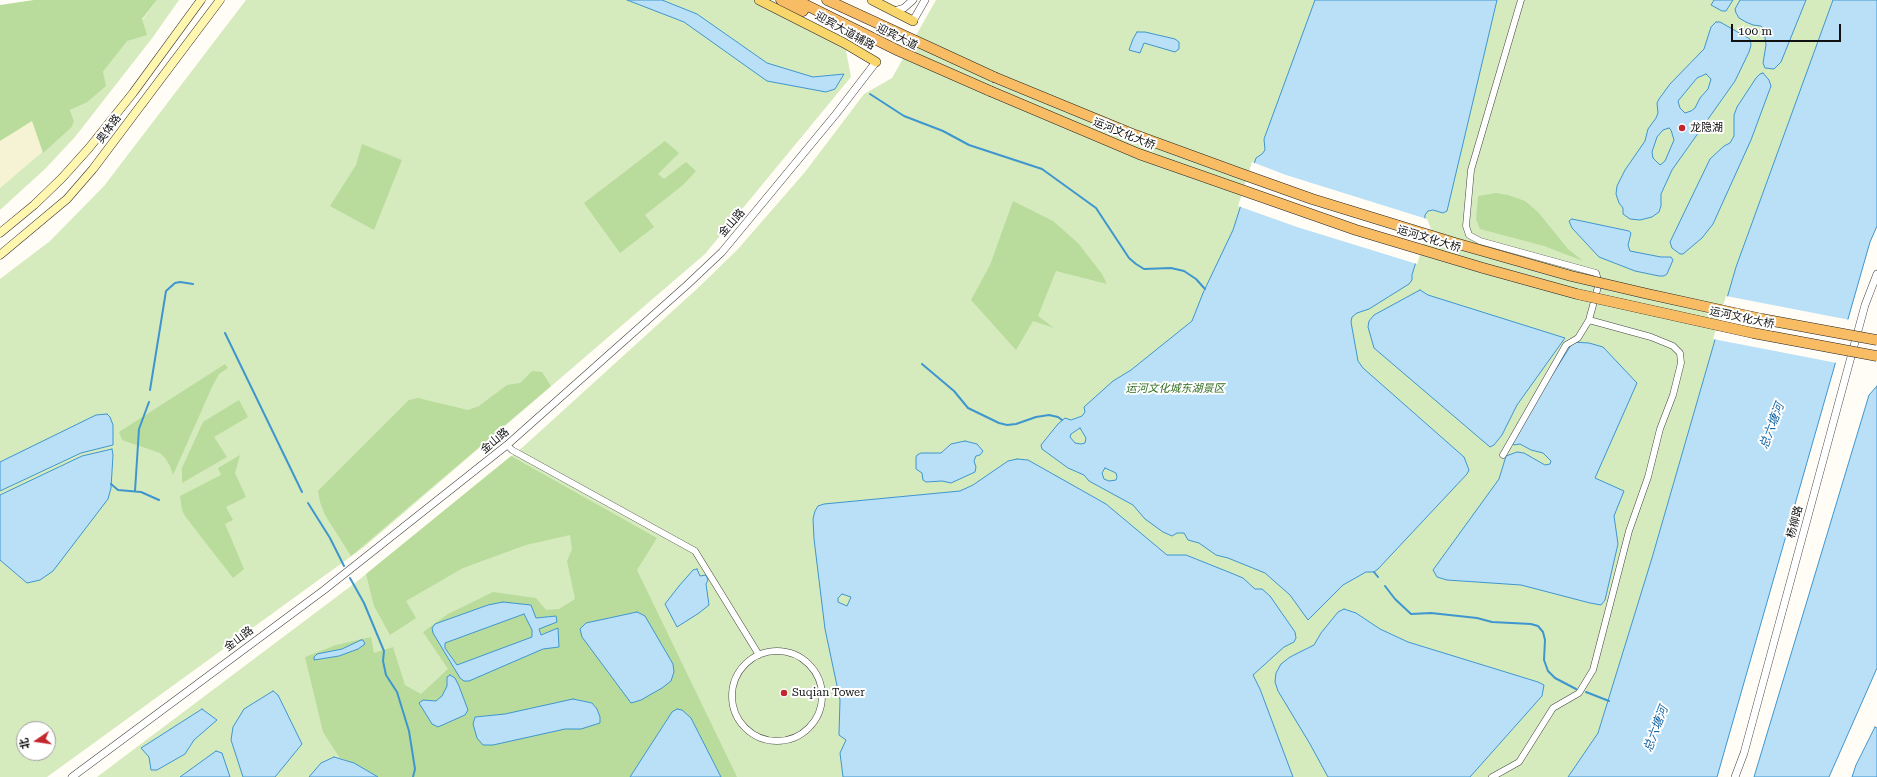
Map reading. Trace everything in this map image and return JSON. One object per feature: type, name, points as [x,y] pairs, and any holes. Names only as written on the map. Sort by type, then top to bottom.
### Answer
[{"type":"highway","points":[[782,0],[891,53],[924,66],[943,71]]},
{"type":"highway","name":"迎宾大道","points":[[796,0],[899,52],[990,91]]},
{"type":"highway","name":"迎宾大道","points":[[827,0],[994,77]]},
{"type":"highway","points":[[843,0],[940,53]]},
{"type":"highway","name":"运河文化大桥","points":[[994,77],[1135,135],[1238,173],[1312,199],[1455,243],[1571,276],[1648,294],[1762,319],[1877,340]]},
{"type":"highway","name":"运河文化大桥","points":[[990,91],[1139,154],[1386,239],[1577,294],[1753,333],[1877,356]]},
{"type":"main road","name":"奥体路","points":[[0,233],[34,205],[62,178],[89,148],[133,93],[201,0]]},
{"type":"main road","name":"奥体路","points":[[0,255],[67,199],[93,169],[220,0]]},
{"type":"main road","name":"迎宾大道辅路","points":[[759,0],[876,62]]},
{"type":"main road","points":[[872,0],[913,21]]},
{"type":"street","points":[[894,11],[904,8],[913,0]]},
{"type":"street","points":[[913,21],[925,0]]},
{"type":"street","points":[[1503,455],[1566,345],[1578,338],[1589,320],[1599,283],[1596,273],[1480,241],[1469,234],[1466,226],[1471,170],[1521,0]]},
{"type":"street","name":"金山路","points":[[72,777],[324,590],[507,446],[722,252],[836,114],[876,62]]},
{"type":"street","name":"杨柳路","points":[[1735,777],[1744,753],[1865,305],[1877,274]]},
{"type":"street","points":[[1492,777],[1519,762],[1552,708],[1579,693],[1593,670],[1629,531],[1648,477],[1660,429],[1673,395],[1682,363],[1680,353],[1673,346],[1651,337],[1589,320]]},
{"type":"street","points":[[507,446],[695,551],[759,655]]},
{"type":"street","points":[[772,652],[786,652],[799,657],[810,665],[818,677],[822,690],[822,704],[818,717],[810,728],[799,736],[785,741],[771,741],[757,737],[745,728],[737,716],[733,702],[733,688],[738,674],[747,663],[759,655],[772,652]]},
{"type":"shaded area","points":[[32,120],[43,153],[0,188],[0,141]]},
{"type":"green space","points":[[34,0],[157,0],[142,19],[147,35],[127,41],[103,72],[106,86],[86,103],[70,110],[74,121],[72,127],[43,153],[32,121],[0,141],[0,5]]},
{"type":"green space","points":[[157,0],[179,0],[153,37],[75,137],[45,169],[0,210],[0,188],[72,127],[74,121],[70,110],[86,103],[103,72]]},
{"type":"green space","points":[[246,0],[764,0],[844,40],[851,77],[705,254],[364,547],[47,777],[0,777],[0,279],[50,241],[104,186]]},
{"type":"green space","name":"运河文化城东湖景区","points":[[936,0],[1833,0],[1736,267],[1652,558],[1598,733],[1568,777],[97,777],[355,583],[524,446],[699,287],[738,249],[805,172],[864,94],[892,78]]},
{"type":"green space","points":[[665,141],[679,153],[658,174],[664,179],[686,162],[696,171],[683,185],[645,215],[654,227],[620,253],[584,203]]},
{"type":"green space","points":[[362,144],[402,160],[374,230],[330,206],[356,165]]},
{"type":"green space","points":[[1496,193],[1508,195],[1525,201],[1538,212],[1568,249],[1583,261],[1544,246],[1480,229],[1476,219],[1478,196]]},
{"type":"green space","points":[[1013,201],[1053,221],[1078,243],[1102,274],[1107,284],[1056,271],[1038,316],[1054,328],[1033,321],[1016,350],[971,300],[990,265]]},
{"type":"green space","points":[[225,364],[228,368],[219,374],[212,387],[173,475],[170,466],[160,453],[122,440],[119,432]]},
{"type":"green space","points":[[532,371],[542,372],[551,386],[351,556],[325,515],[318,491],[409,400],[418,398],[468,410],[479,406],[507,385],[520,383]]},
{"type":"green space","points":[[239,400],[248,417],[214,437],[227,457],[182,483],[182,468],[203,422]]},
{"type":"green space","points":[[240,455],[235,473],[246,497],[226,507],[233,520],[225,524],[244,569],[233,578],[185,516],[182,510],[180,496],[221,475],[218,468]]},
{"type":"green space","points":[[511,456],[657,538],[637,570],[737,777],[721,777],[691,718],[667,719],[630,777],[378,777],[354,763],[340,758],[323,732],[305,657],[336,645],[371,637],[374,653],[393,647],[405,685],[421,694],[448,669],[423,632],[448,614],[493,592],[536,598],[546,610],[559,609],[575,599],[567,561],[572,549],[570,535],[526,545],[463,568],[406,601],[416,618],[390,635],[374,606],[366,574]]},
{"type":"water","points":[[627,0],[662,0],[697,14],[767,63],[813,77],[844,74],[835,89],[826,92],[767,81],[684,22]]},
{"type":"water","points":[[1315,0],[1497,0],[1447,211],[1443,213],[1433,210],[1428,211],[1425,215],[1424,235],[1412,275],[1412,280],[1409,284],[1369,309],[1357,313],[1352,317],[1351,322],[1358,361],[1363,368],[1464,457],[1469,470],[1467,474],[1378,569],[1374,572],[1366,572],[1343,585],[1308,620],[1290,595],[1265,573],[1228,558],[1216,555],[1199,543],[1188,540],[1184,533],[1177,533],[1172,536],[1163,532],[1145,519],[1133,505],[1089,481],[1084,475],[1068,468],[1042,449],[1041,445],[1058,424],[1065,418],[1071,420],[1082,416],[1085,412],[1084,407],[1113,381],[1131,370],[1192,321],[1203,293],[1233,230],[1256,158],[1265,150],[1264,139]],"holes":[[[1080,428],[1086,438],[1085,443],[1081,444],[1075,443],[1070,437],[1071,434]],[[1105,468],[1116,473],[1116,480],[1109,481],[1104,479],[1102,473]]]},
{"type":"water","points":[[1714,0],[1733,0],[1726,11],[1722,11],[1711,5]]},
{"type":"water","points":[[1740,0],[1806,0],[1781,62],[1774,69],[1765,68],[1763,63],[1766,45],[1764,30],[1761,26],[1753,25],[1739,18],[1736,13],[1735,9]]},
{"type":"water","name":"总六塘河","points":[[1833,0],[1877,0],[1877,226],[1870,242],[1717,777],[1568,777],[1598,733],[1652,558],[1736,267]]},
{"type":"water","points":[[1716,22],[1720,22],[1750,39],[1751,45],[1749,52],[1735,81],[1672,170],[1661,194],[1661,206],[1659,212],[1652,217],[1640,220],[1630,219],[1623,214],[1623,208],[1619,203],[1616,194],[1617,186],[1625,170],[1645,141],[1648,129],[1658,113],[1657,103],[1659,99],[1670,84],[1704,49],[1711,27]],"holes":[[[1706,74],[1711,79],[1708,89],[1700,98],[1695,108],[1685,113],[1680,108],[1678,101],[1697,78]],[[1669,128],[1674,140],[1665,161],[1660,165],[1653,158],[1652,152],[1657,137],[1663,130]]]},
{"type":"water","points":[[1137,32],[1145,32],[1175,39],[1179,42],[1179,49],[1175,52],[1144,43],[1140,53],[1129,50]]},
{"type":"water","points":[[1763,73],[1769,80],[1771,86],[1751,140],[1713,224],[1702,238],[1683,254],[1680,254],[1672,248],[1670,242],[1710,159],[1724,146],[1730,143],[1734,136],[1734,115],[1737,107],[1756,78]]},
{"type":"water","points":[[1572,219],[1629,231],[1631,233],[1628,245],[1630,251],[1661,257],[1671,257],[1673,260],[1667,274],[1664,276],[1659,276],[1635,271],[1599,257],[1572,228],[1569,221]]},
{"type":"water","points":[[1420,290],[1428,295],[1565,338],[1517,405],[1502,435],[1494,445],[1490,447],[1374,348],[1368,327],[1369,321],[1374,315]]},
{"type":"water","points":[[1573,342],[1589,343],[1603,347],[1637,383],[1595,478],[1624,491],[1614,516],[1618,544],[1605,600],[1601,605],[1521,585],[1447,580],[1437,577],[1433,570],[1499,479],[1506,456],[1517,452],[1524,453],[1545,465],[1550,464],[1551,461],[1543,453],[1531,450],[1520,444],[1514,445],[1511,440]]},
{"type":"water","points":[[1877,386],[1877,668],[1829,777],[1754,777],[1869,395]]},
{"type":"water","points":[[107,414],[113,425],[113,445],[81,453],[0,491],[0,462],[96,415]]},
{"type":"water","points":[[965,441],[977,444],[983,451],[980,455],[976,456],[974,461],[976,467],[975,472],[951,483],[942,481],[926,482],[923,480],[922,473],[916,469],[917,455],[921,453],[941,453],[951,444]]},
{"type":"water","points":[[112,449],[111,488],[108,499],[53,571],[40,580],[27,583],[0,560],[0,495],[82,456]]},
{"type":"water","points":[[1017,459],[1028,460],[1106,504],[1167,555],[1186,555],[1243,578],[1255,589],[1262,589],[1270,596],[1295,632],[1296,638],[1294,642],[1284,647],[1253,675],[1260,689],[1293,777],[843,777],[840,753],[846,740],[839,735],[840,700],[825,629],[814,539],[813,519],[815,511],[818,506],[824,504],[960,491],[973,485],[1008,461]],"holes":[[[842,594],[851,597],[847,606],[838,602],[838,598]]]},
{"type":"water","points":[[697,569],[700,576],[706,575],[708,580],[706,584],[709,605],[677,627],[665,604],[693,570]]},
{"type":"water","points":[[503,602],[531,605],[536,618],[556,616],[557,622],[539,629],[541,635],[558,628],[559,647],[543,649],[469,681],[464,681],[460,678],[433,633],[432,628],[435,624],[488,605]],"holes":[[[524,614],[532,630],[532,637],[457,665],[445,648],[445,643]]]},
{"type":"water","points":[[1344,609],[1356,613],[1380,629],[1408,642],[1538,682],[1544,685],[1542,696],[1470,777],[1328,777],[1278,691],[1275,682],[1276,673],[1281,664],[1290,657],[1314,645],[1321,633],[1338,612]]},
{"type":"water","points":[[637,612],[645,616],[673,664],[674,672],[671,681],[662,688],[641,700],[631,703],[582,637],[580,629],[586,623]]},
{"type":"water","points":[[363,640],[365,644],[358,649],[339,656],[314,660],[314,657],[317,654],[342,649]]},
{"type":"water","points":[[450,675],[455,678],[468,710],[465,715],[438,727],[432,724],[419,703],[423,700],[436,701],[442,696],[447,686],[447,677]]},
{"type":"water","points":[[273,691],[278,695],[302,744],[275,777],[243,777],[231,740],[233,727],[244,709]]},
{"type":"water","points":[[573,699],[592,703],[597,709],[600,717],[600,723],[581,729],[565,729],[493,745],[483,745],[477,738],[473,724],[475,717],[505,714]]},
{"type":"water","points":[[202,709],[217,720],[194,740],[185,754],[157,770],[151,770],[149,757],[141,748]]},
{"type":"water","points":[[677,709],[682,710],[691,718],[721,777],[630,777],[672,712]]},
{"type":"water","points":[[1875,727],[1877,728],[1877,777],[1852,777],[1856,765]]},
{"type":"water","points":[[216,751],[222,753],[230,777],[180,777]]},
{"type":"water","points":[[334,757],[354,763],[378,777],[309,777],[321,763]]},
{"type":"pier","points":[[1252,162],[1286,175],[1427,219],[1431,229],[1426,236],[1417,264],[1297,227],[1238,206]]},
{"type":"pier","points":[[1726,296],[1850,320],[1837,363],[1713,339]]},
{"type":"waterway","points":[[870,94],[904,116],[943,131],[969,145],[1042,169],[1096,208],[1129,258],[1136,264],[1144,269],[1171,268],[1184,271],[1196,279],[1205,289]]},
{"type":"waterway","points":[[150,390],[166,291],[175,283],[180,282],[193,284]]},
{"type":"waterway","points":[[225,333],[302,492]]},
{"type":"waterway","points":[[922,364],[954,391],[968,408],[999,423],[1007,425],[1016,424],[1036,417],[1049,415],[1058,417],[1062,420]]},
{"type":"waterway","points":[[135,491],[139,429],[149,402]]},
{"type":"waterway","points":[[111,484],[118,490],[141,492],[159,500]]},
{"type":"waterway","points":[[308,503],[330,538],[344,566]]},
{"type":"waterway","points":[[1374,572],[1378,577]]},
{"type":"waterway","points":[[350,578],[364,603],[384,651],[383,661],[386,675],[397,692],[409,731],[415,769],[413,777]]},
{"type":"waterway","points":[[1385,586],[1395,599],[1411,614],[1431,613],[1477,618],[1492,622],[1531,624],[1538,626],[1543,632],[1545,640],[1544,660],[1548,671],[1555,678],[1576,689]]},
{"type":"waterway","points":[[1586,692],[1609,701]]},
{"type":"place","name":"龙隐湖","points":[[1682,128]]},
{"type":"place","name":"Suqian Tower","points":[[784,693]]}]
